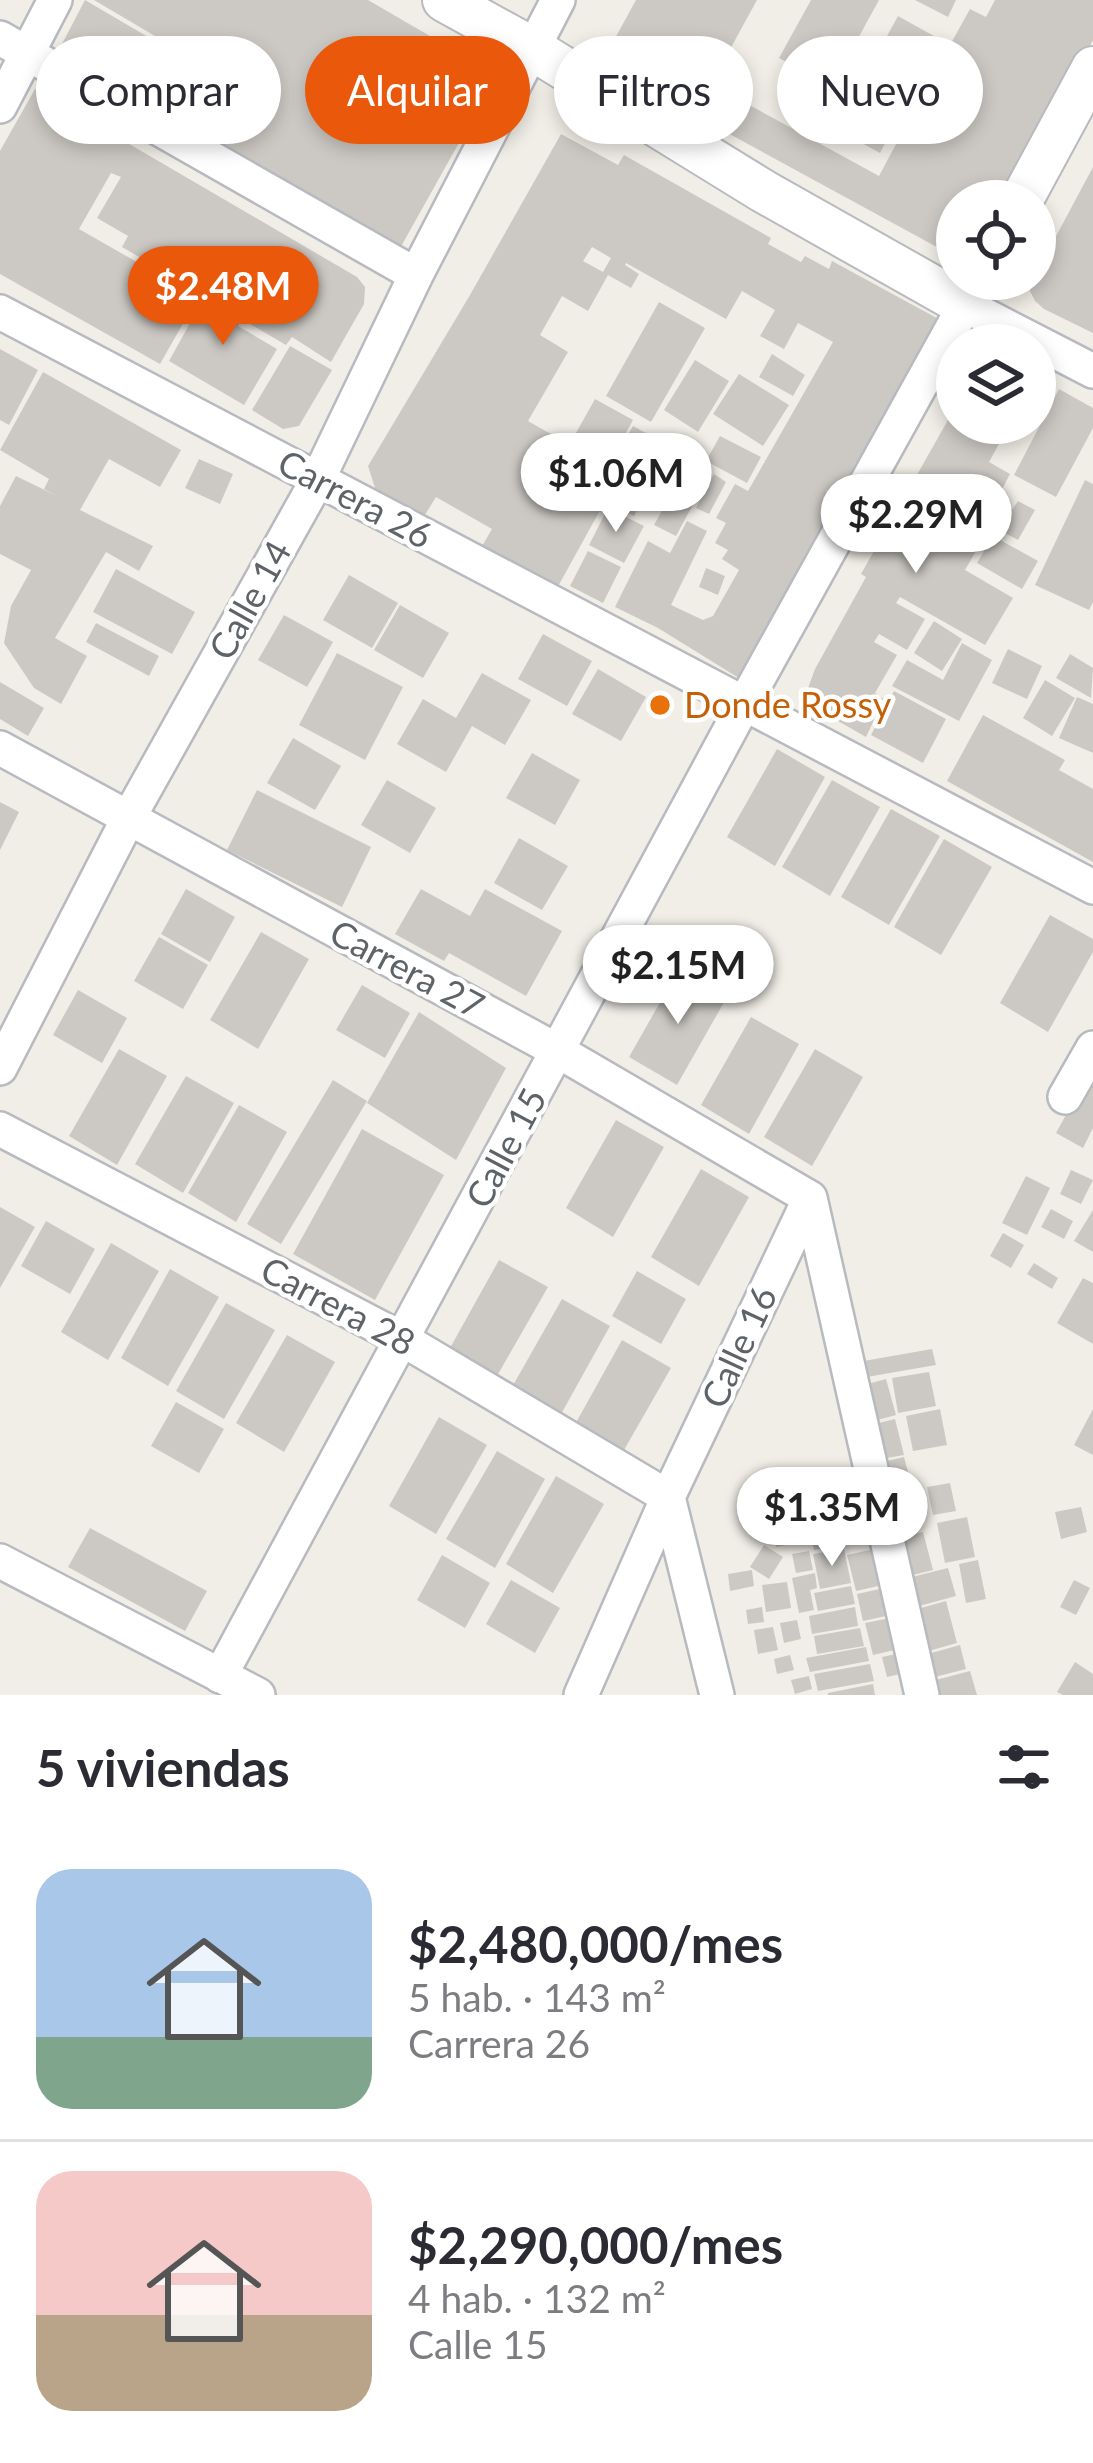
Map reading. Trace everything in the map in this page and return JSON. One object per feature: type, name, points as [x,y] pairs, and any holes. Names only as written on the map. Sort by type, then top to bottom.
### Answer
[{"type":"street","points":[[0,106],[14,46],[55,0]]},
{"type":"street","points":[[444,0],[763,191],[936,275]]},
{"type":"street","name":"Calle 14","points":[[0,1068],[128,819],[318,479],[416,275],[558,0]]},
{"type":"street","points":[[14,46],[416,275]]},
{"type":"street","points":[[1032,180],[1093,68]]},
{"type":"street","name":"Calle 15","points":[[220,1676],[968,300]]},
{"type":"street","points":[[984,300],[1093,371]]},
{"type":"street","name":"Carrera 26","points":[[0,312],[1093,887]]},
{"type":"street","name":"Carrera 27","points":[[0,748],[558,1052],[810,1198]]},
{"type":"street","points":[[1065,1097],[1093,1048]]},
{"type":"street","name":"Carrera 28","points":[[0,1129],[403,1340],[668,1497]]},
{"type":"street","points":[[810,1198],[922,1695]]},
{"type":"street","name":"Calle 16","points":[[581,1695],[668,1497],[810,1198]]},
{"type":"street","points":[[668,1497],[717,1695]]},
{"type":"street","points":[[0,1561],[258,1695]]},
{"type":"building","points":[[85,0],[146,36],[66,36]]},
{"type":"building","points":[[94,0],[368,0],[430,36],[305,36],[305,144],[458,144],[399,250],[197,144],[281,144],[281,36],[155,36]]},
{"type":"building","points":[[636,0],[757,0],[737,36],[616,36]]},
{"type":"building","points":[[811,0],[879,0],[859,36],[791,36]]},
{"type":"building","points":[[915,0],[956,0],[948,17]]},
{"type":"building","points":[[995,0],[1093,0],[1093,40],[1016,180],[936,180],[936,247],[748,144],[753,144],[753,107],[777,120],[777,144],[821,144],[879,176],[896,144],[983,144],[983,36],[955,36],[970,9],[986,17]]},
{"type":"building","points":[[898,16],[934,36],[887,36]]},
{"type":"building","points":[[35,89],[36,144],[129,144],[357,277],[365,287],[364,304],[331,362],[292,337],[286,345],[245,321],[266,285],[207,251],[195,270],[167,253],[158,268],[122,247],[128,236],[97,218],[121,177],[111,173],[79,229],[198,297],[160,364],[0,274],[0,151]]},
{"type":"building","points":[[555,144],[579,144],[618,165],[624,155],[771,238],[768,244],[801,262],[805,256],[829,269],[832,261],[944,322],[936,324],[936,336],[784,595],[790,598],[742,680],[615,607],[648,541],[670,553],[687,521],[707,531],[671,605],[703,620],[713,616],[739,570],[722,559],[728,550],[715,543],[726,523],[716,518],[735,484],[748,491],[833,342],[798,323],[784,349],[760,336],[775,310],[742,291],[726,319],[626,263],[639,274],[631,288],[608,275],[588,311],[562,296],[540,335],[568,352],[528,421],[584,453],[566,484],[603,505],[556,590],[481,548],[492,529],[436,497],[420,523],[378,497],[368,466]],"holes":[[[592,247],[611,258],[603,272],[583,261]]]},
{"type":"building","points":[[864,144],[885,144],[880,153]]},
{"type":"building","points":[[1093,167],[1093,333],[1034,300],[1056,300],[1056,236]]},
{"type":"building","points":[[210,287],[248,309],[238,326],[277,349],[244,405],[169,361]]},
{"type":"building","points":[[659,302],[705,328],[651,422],[606,396]]},
{"type":"building","points":[[290,346],[332,370],[299,426],[283,429],[252,410]]},
{"type":"building","points":[[0,349],[38,370],[9,425],[0,420]]},
{"type":"building","points":[[772,354],[805,375],[793,396],[759,377]]},
{"type":"building","points":[[695,360],[729,381],[698,432],[664,410]]},
{"type":"building","points":[[43,372],[181,450],[160,487],[109,459],[80,510],[153,546],[139,571],[106,552],[55,638],[87,656],[61,704],[34,688],[4,643],[11,606],[31,570],[0,554],[0,506],[16,476],[57,496],[44,489],[49,479],[0,450]]},
{"type":"building","points":[[739,374],[789,405],[763,446],[713,414]]},
{"type":"building","points":[[1059,389],[1093,408],[1093,428],[1056,497],[1014,475],[1030,444],[1056,444]]},
{"type":"building","points":[[595,399],[633,420],[610,462],[572,440]]},
{"type":"building","points":[[633,426],[675,449],[649,496],[606,472]]},
{"type":"building","points":[[720,436],[761,457],[747,483],[706,461]]},
{"type":"building","points":[[936,441],[999,444],[989,462],[1010,474],[996,501],[975,489],[957,521],[984,537],[965,570],[1013,598],[985,645],[900,597],[896,603],[925,619],[907,650],[879,634],[874,642],[897,655],[875,693],[884,699],[866,737],[817,709],[807,691],[866,577],[861,574]]},
{"type":"building","points":[[199,459],[233,474],[220,504],[185,488]]},
{"type":"building","points":[[688,464],[709,475],[676,536],[654,525]]},
{"type":"building","points":[[582,465],[613,482],[603,502],[572,486]]},
{"type":"building","points":[[714,474],[726,482],[709,514],[696,508]]},
{"type":"building","points":[[1085,480],[1093,484],[1093,602],[1089,610],[1035,585]]},
{"type":"building","points":[[617,484],[644,497],[634,516],[607,502]]},
{"type":"building","points":[[996,501],[1012,510],[1018,501],[1035,510],[1018,540],[984,522]]},
{"type":"building","points":[[608,508],[644,526],[624,563],[589,545]]},
{"type":"building","points":[[993,536],[1038,561],[1022,589],[977,563]]},
{"type":"building","points":[[588,551],[621,567],[603,603],[570,586]]},
{"type":"building","points":[[706,568],[725,576],[718,595],[699,587]]},
{"type":"building","points":[[116,569],[195,612],[172,654],[93,612]]},
{"type":"building","points":[[349,575],[398,603],[372,648],[323,620]]},
{"type":"building","points":[[400,605],[449,633],[423,678],[374,650]]},
{"type":"building","points":[[284,615],[333,642],[307,687],[258,660]]},
{"type":"building","points":[[934,621],[962,639],[942,671],[914,653]]},
{"type":"building","points":[[96,623],[159,656],[149,676],[86,642]]},
{"type":"building","points":[[543,634],[592,661],[567,706],[518,679]]},
{"type":"building","points":[[962,643],[992,660],[959,721],[892,686],[907,660],[943,680]]},
{"type":"building","points":[[1008,649],[1042,666],[1027,699],[992,683]]},
{"type":"building","points":[[337,653],[403,687],[365,760],[299,725]]},
{"type":"building","points":[[1070,654],[1093,668],[1091,698],[1056,678]]},
{"type":"building","points":[[598,669],[646,697],[621,741],[572,714]]},
{"type":"building","points":[[482,673],[531,700],[505,745],[472,726],[446,772],[397,744],[423,699],[456,718]]},
{"type":"building","points":[[1045,680],[1075,698],[1052,736],[1023,718]]},
{"type":"building","points":[[0,682],[44,708],[28,736],[0,719]]},
{"type":"building","points":[[894,691],[946,719],[923,763],[871,735]]},
{"type":"building","points":[[1077,697],[1093,704],[1093,753],[1059,738]]},
{"type":"building","points":[[983,715],[1065,760],[1059,770],[1093,789],[1093,862],[947,781]]},
{"type":"building","points":[[293,738],[341,766],[315,810],[267,783]]},
{"type":"building","points":[[777,749],[825,777],[775,866],[727,837]]},
{"type":"building","points":[[532,753],[580,780],[555,825],[506,798]]},
{"type":"building","points":[[387,780],[436,808],[410,853],[361,825]]},
{"type":"building","points":[[832,780],[880,807],[830,896],[782,867]]},
{"type":"building","points":[[257,790],[371,847],[342,907],[227,850]]},
{"type":"building","points":[[0,802],[19,812],[0,850]]},
{"type":"building","points":[[891,809],[940,836],[889,925],[841,897]]},
{"type":"building","points":[[519,838],[568,866],[542,910],[494,883]]},
{"type":"building","points":[[944,839],[992,867],[941,955],[894,927]]},
{"type":"building","points":[[186,889],[235,917],[210,962],[161,934]]},
{"type":"building","points":[[421,889],[470,916],[485,889],[562,931],[526,996],[449,953],[444,961],[395,934]]},
{"type":"building","points":[[1050,915],[1093,939],[1093,952],[1048,1032],[1000,1003]]},
{"type":"building","points":[[261,932],[309,959],[258,1049],[210,1020]]},
{"type":"building","points":[[159,937],[208,965],[183,1009],[134,981]]},
{"type":"building","points":[[679,969],[727,997],[677,1085],[629,1057]]},
{"type":"building","points":[[362,985],[410,1013],[385,1058],[336,1030]]},
{"type":"building","points":[[78,990],[127,1018],[102,1063],[53,1035]]},
{"type":"building","points":[[419,1012],[506,1068],[456,1160],[367,1103]]},
{"type":"building","points":[[751,1017],[799,1044],[749,1134],[701,1105]]},
{"type":"building","points":[[119,1049],[167,1076],[117,1165],[69,1136]]},
{"type":"building","points":[[815,1049],[863,1077],[812,1166],[764,1137]]},
{"type":"building","points":[[1093,1066],[1093,1128],[1083,1148],[1056,1133]]},
{"type":"building","points":[[186,1076],[234,1103],[183,1193],[135,1164]]},
{"type":"building","points":[[333,1080],[367,1101],[281,1244],[247,1224]]},
{"type":"building","points":[[239,1105],[287,1132],[236,1222],[188,1193]]},
{"type":"building","points":[[616,1120],[664,1147],[613,1237],[566,1208]]},
{"type":"building","points":[[362,1129],[444,1175],[375,1300],[293,1254]]},
{"type":"building","points":[[701,1169],[749,1197],[699,1286],[651,1257]]},
{"type":"building","points":[[1071,1170],[1093,1180],[1081,1204],[1060,1194]]},
{"type":"building","points":[[1026,1176],[1050,1188],[1027,1235],[1002,1223]]},
{"type":"building","points":[[0,1207],[35,1227],[0,1288]]},
{"type":"building","points":[[1051,1209],[1073,1221],[1064,1239],[1041,1227]]},
{"type":"building","points":[[1093,1210],[1093,1252],[1074,1241]]},
{"type":"building","points":[[46,1221],[95,1249],[70,1294],[21,1266]]},
{"type":"building","points":[[1003,1233],[1024,1245],[1011,1268],[990,1256]]},
{"type":"building","points":[[111,1243],[159,1271],[108,1360],[61,1332]]},
{"type":"building","points":[[499,1260],[548,1287],[497,1376],[450,1348]]},
{"type":"building","points":[[1034,1263],[1058,1278],[1052,1289],[1027,1274]]},
{"type":"building","points":[[170,1269],[219,1297],[168,1386],[121,1358]]},
{"type":"building","points":[[637,1271],[686,1299],[661,1344],[612,1316]]},
{"type":"building","points":[[1083,1278],[1093,1283],[1093,1344],[1057,1323]]},
{"type":"building","points":[[562,1299],[610,1326],[560,1416],[512,1387]]},
{"type":"building","points":[[226,1303],[275,1330],[224,1419],[176,1391]]},
{"type":"building","points":[[287,1335],[335,1362],[284,1452],[236,1423]]},
{"type":"building","points":[[622,1340],[671,1368],[620,1457],[573,1428]]},
{"type":"building","points":[[932,1349],[936,1365],[861,1378],[858,1362]]},
{"type":"building","points":[[929,1372],[936,1406],[898,1413],[892,1378]]},
{"type":"building","points":[[886,1379],[896,1415],[870,1422],[860,1386]]},
{"type":"building","points":[[176,1402],[224,1429],[199,1473],[151,1446]]},
{"type":"building","points":[[940,1409],[947,1445],[913,1451],[906,1416]]},
{"type":"building","points":[[1093,1409],[1093,1455],[1074,1445]]},
{"type":"building","points":[[439,1417],[487,1445],[436,1534],[389,1506]]},
{"type":"building","points":[[895,1419],[904,1455],[875,1460],[866,1426]]},
{"type":"building","points":[[497,1451],[545,1479],[495,1568],[446,1539]]},
{"type":"building","points":[[904,1457],[912,1488],[881,1495],[874,1464]]},
{"type":"building","points":[[824,1473],[830,1508],[789,1516],[782,1480]]},
{"type":"building","points":[[556,1476],[604,1504],[553,1593],[506,1564]]},
{"type":"building","points":[[950,1483],[956,1511],[933,1515],[927,1487]]},
{"type":"building","points":[[912,1492],[922,1528],[896,1535],[885,1499]]},
{"type":"building","points":[[1081,1507],[1087,1532],[1061,1539],[1055,1512]]},
{"type":"building","points":[[833,1512],[839,1546],[814,1550],[807,1517]]},
{"type":"building","points":[[967,1517],[975,1557],[945,1563],[937,1523]]},
{"type":"building","points":[[803,1521],[807,1541],[776,1547],[772,1527]]},
{"type":"building","points":[[90,1528],[207,1591],[185,1631],[68,1567]]},
{"type":"building","points":[[923,1532],[933,1570],[905,1577],[895,1539]]},
{"type":"building","points":[[764,1545],[783,1557],[769,1579],[750,1567]]},
{"type":"building","points":[[879,1548],[887,1584],[856,1591],[847,1555]]},
{"type":"building","points":[[844,1549],[851,1583],[820,1589],[813,1554]]},
{"type":"building","points":[[809,1551],[813,1570],[796,1573],[792,1554]]},
{"type":"building","points":[[442,1555],[490,1583],[465,1628],[417,1600]]},
{"type":"building","points":[[978,1560],[986,1599],[966,1603],[959,1564]]},
{"type":"building","points":[[948,1568],[956,1596],[912,1608],[904,1579]]},
{"type":"building","points":[[752,1570],[754,1586],[730,1591],[728,1574]]},
{"type":"building","points":[[815,1573],[817,1588],[810,1590],[814,1610],[799,1613],[792,1578]]},
{"type":"building","points":[[511,1580],[560,1608],[535,1653],[486,1624]]},
{"type":"building","points":[[1074,1580],[1090,1588],[1076,1615],[1060,1607]]},
{"type":"building","points":[[787,1582],[791,1608],[766,1612],[762,1585]]},
{"type":"building","points":[[851,1586],[855,1604],[818,1611],[814,1593]]},
{"type":"building","points":[[889,1587],[895,1614],[863,1621],[857,1594]]},
{"type":"building","points":[[946,1601],[957,1643],[925,1652],[914,1610]]},
{"type":"building","points":[[762,1607],[764,1622],[748,1624],[746,1610]]},
{"type":"building","points":[[855,1607],[858,1626],[812,1634],[809,1616]]},
{"type":"building","points":[[895,1617],[903,1648],[873,1655],[865,1623]]},
{"type":"building","points":[[797,1620],[801,1639],[784,1643],[780,1623]]},
{"type":"building","points":[[773,1627],[778,1650],[758,1654],[754,1630]]},
{"type":"building","points":[[860,1628],[864,1646],[817,1654],[814,1636]]},
{"type":"building","points":[[960,1645],[966,1669],[931,1678],[924,1655]]},
{"type":"building","points":[[866,1647],[869,1661],[810,1672],[806,1658]]},
{"type":"building","points":[[905,1652],[909,1672],[887,1677],[882,1657]]},
{"type":"building","points":[[790,1655],[794,1670],[777,1674],[774,1659]]},
{"type":"building","points":[[1075,1662],[1093,1674],[1093,1695],[1057,1692]]},
{"type":"building","points":[[870,1664],[874,1681],[818,1691],[814,1674]]},
{"type":"building","points":[[970,1671],[977,1695],[936,1695],[932,1681]]},
{"type":"building","points":[[809,1676],[812,1689],[795,1694],[791,1680]]},
{"type":"building","points":[[873,1684],[875,1695],[828,1695],[828,1693]]},
{"type":"place","name":"Donde Rossy","points":[[660,705]]}]
